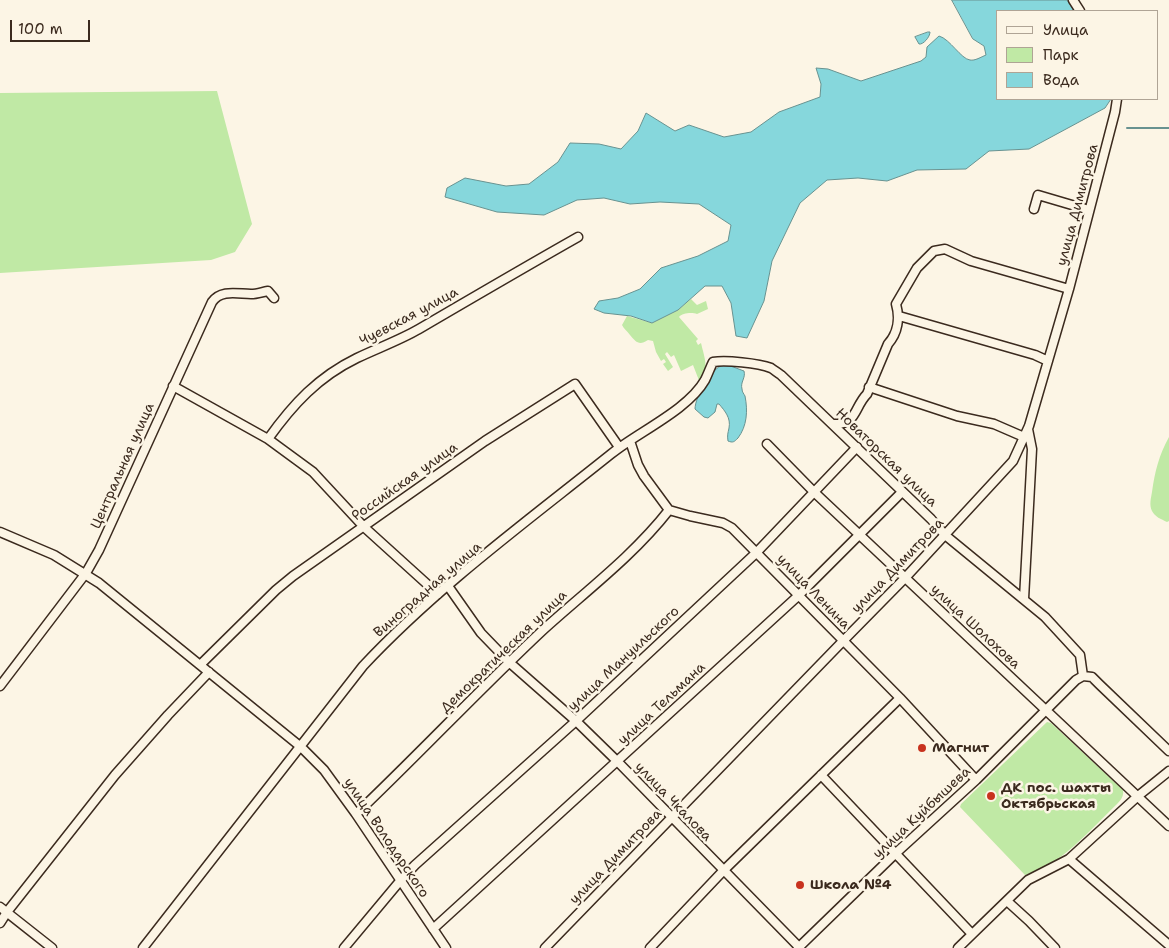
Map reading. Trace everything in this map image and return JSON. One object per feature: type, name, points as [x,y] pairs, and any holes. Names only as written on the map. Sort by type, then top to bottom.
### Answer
[{"type":"street","name":"улица Димитрова","points":[[545,948],[905,578],[1013,461],[1028,429],[1069,289],[1117,100]]},
{"type":"street","points":[[1034,209],[1038,194],[1089,210]]},
{"type":"street","name":"Чуевская улица","points":[[268,439],[287,413],[312,388],[332,373],[355,359],[416,330],[578,237]]},
{"type":"street","points":[[834,424],[843,424],[854,416],[888,344],[894,337],[898,316],[896,304],[917,268],[934,251],[945,249],[971,261],[1069,289]]},
{"type":"street","name":"Центральная улица","points":[[0,686],[86,573],[103,542],[215,298],[220,295],[236,292],[254,294],[268,291],[274,298]]},
{"type":"street","points":[[898,316],[1034,355],[1048,361]]},
{"type":"street","name":"Новаторская улица","points":[[713,362],[720,361],[771,368],[781,375],[834,424],[945,535],[1039,611],[1077,650],[1082,662],[1083,676]]},
{"type":"street","name":"Виноградная улица","points":[[143,948],[363,666],[393,634],[438,594],[619,447],[677,410],[705,380],[713,362]]},
{"type":"street","name":"Российская улица","points":[[200,665],[276,590],[485,441],[575,384],[619,447]]},
{"type":"street","points":[[173,386],[268,439],[313,472],[364,527],[438,594]]},
{"type":"street","points":[[869,387],[957,416],[994,424],[1024,437]]},
{"type":"street","points":[[1024,599],[1032,450],[1028,429]]},
{"type":"street","points":[[630,441],[644,476],[669,510]]},
{"type":"street","name":"улица Шолохова","points":[[767,444],[814,492],[1169,826]]},
{"type":"street","name":"улица Мануильского","points":[[344,948],[415,865],[576,721],[756,553],[857,447]]},
{"type":"street","name":"улица Тельмана","points":[[433,929],[798,596],[902,492]]},
{"type":"street","name":"улица Ленина","points":[[669,510],[723,523],[732,528],[900,698],[976,780]]},
{"type":"street","name":"Демократическая улица","points":[[356,814],[510,663],[654,530],[669,510]]},
{"type":"street","name":"улица Володарского","points":[[0,532],[54,555],[86,573],[301,747],[324,770],[356,814],[446,948]]},
{"type":"street","name":"улица Чкалова","points":[[448,586],[480,633],[618,762],[799,948]]},
{"type":"street","points":[[0,923],[116,775],[168,715],[209,672]]},
{"type":"street","points":[[1083,676],[1092,677],[1169,751]]},
{"type":"street","name":"улица Куйбышева","points":[[799,948],[896,853],[976,780],[1076,680],[1083,676]]},
{"type":"street","points":[[650,948],[723,871],[900,698]]},
{"type":"street","points":[[958,948],[1028,880],[1069,859],[1138,796],[1169,771]]},
{"type":"street","points":[[821,775],[972,934]]},
{"type":"street","points":[[1069,859],[1169,945]]},
{"type":"street","points":[[1007,901],[1030,921],[1055,948]]},
{"type":"street","points":[[0,907],[52,948]]},
{"type":"green space","points":[[217,91],[252,224],[235,252],[211,260],[0,273],[0,93]]},
{"type":"green space","points":[[691,299],[697,305],[706,301],[708,309],[697,314],[687,313],[679,317],[698,339],[696,341],[698,345],[701,343],[705,359],[705,372],[700,383],[693,365],[681,371],[674,355],[671,357],[667,352],[665,354],[673,367],[668,371],[663,364],[666,362],[664,359],[661,361],[656,352],[653,341],[648,340],[642,343],[636,341],[622,325],[627,316],[652,323],[678,310]]},
{"type":"green space","points":[[1169,437],[1169,521],[1167,522],[1155,515],[1150,504],[1158,463]]},
{"type":"green space","points":[[1047,722],[1051,723],[1123,790],[1123,794],[1117,804],[1074,846],[1049,865],[1037,872],[1025,875],[960,807]]},
{"type":"water","points":[[952,0],[1067,0],[1073,10],[996,10],[996,100],[1110,100],[1105,108],[1029,149],[989,151],[966,169],[917,170],[887,181],[858,178],[827,180],[800,203],[772,261],[764,301],[747,338],[736,336],[731,303],[722,286],[705,286],[678,310],[652,323],[631,316],[604,313],[594,309],[599,301],[618,298],[640,289],[661,268],[698,256],[728,241],[731,225],[699,204],[660,202],[630,204],[604,198],[577,200],[544,215],[497,212],[445,197],[447,188],[465,178],[506,186],[529,184],[558,162],[570,143],[599,144],[621,149],[638,131],[646,113],[675,131],[689,125],[724,137],[751,132],[779,112],[820,97],[821,84],[816,68],[828,69],[861,81],[921,61],[926,57],[927,47],[939,36],[967,59],[974,60],[986,55],[984,46],[973,39]]},
{"type":"water","points":[[928,32],[930,34],[928,38],[919,44],[915,37]]},
{"type":"water","points":[[723,365],[744,371],[742,391],[746,402],[746,418],[741,433],[732,442],[728,441],[728,418],[719,404],[717,404],[715,412],[708,418],[695,409],[704,384],[718,367]]},
{"type":"waterway","points":[[1127,128],[1169,128]]},
{"type":"place","name":"Магнит","points":[[922,748]]},
{"type":"place","name":"ДК пос. шахты Октябрьская","points":[[991,796]]},
{"type":"place","name":"Школа №4","points":[[800,885]]}]
